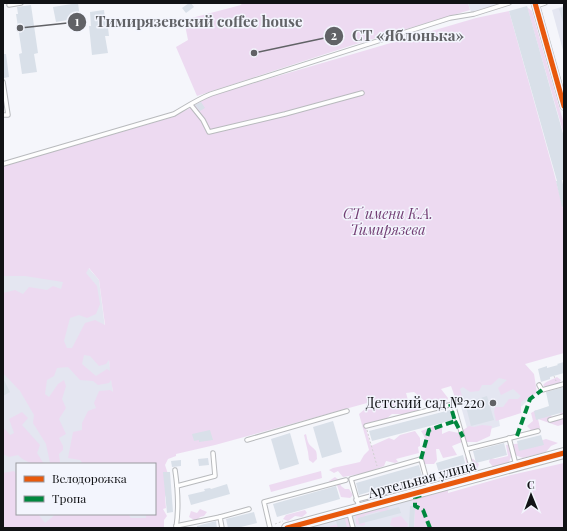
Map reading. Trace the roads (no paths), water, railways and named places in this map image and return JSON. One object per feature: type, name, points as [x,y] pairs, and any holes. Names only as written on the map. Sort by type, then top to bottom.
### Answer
[{"type":"street","points":[[536,4],[564,106]]},
{"type":"street","name":"Артельная улица","points":[[287,528],[306,526],[348,512],[358,504],[429,489],[564,453]]},
{"type":"lane","points":[[9,5],[21,3]]},
{"type":"lane","points":[[4,163],[174,114],[191,105],[199,98],[211,94],[450,18],[474,14],[509,3]]},
{"type":"lane","points":[[536,4],[545,3]]},
{"type":"lane","points":[[3,82],[8,115],[3,115]]},
{"type":"lane","points":[[191,105],[203,120],[209,132],[285,114],[362,93]]},
{"type":"lane","points":[[539,384],[542,390],[564,384]]},
{"type":"lane","points":[[366,426],[453,404],[475,477]]},
{"type":"lane","points":[[247,440],[346,411]]},
{"type":"lane","points":[[550,420],[564,416]]},
{"type":"lane","points":[[467,449],[538,431]]},
{"type":"lane","points":[[509,438],[516,466]]},
{"type":"lane","points":[[177,486],[215,476],[213,453]]},
{"type":"lane","points":[[390,491],[358,504],[351,479],[421,459],[429,489]]},
{"type":"lane","points":[[175,470],[178,516],[176,527],[249,509]]},
{"type":"lane","points":[[270,528],[264,502],[346,480]]},
{"type":"lane","points":[[348,512],[353,528]]},
{"type":"lane","points":[[220,517],[222,528]]},
{"type":"place","name":"Тимирязевский coffee house","points":[[20,28]]},
{"type":"place","name":"СТ «Яблонька»","points":[[254,53]]},
{"type":"place","name":"Детский сад №220","points":[[493,403]]},
{"type":"park label","name":"СТ имени К.А. Тимирязева","points":[[388,222]]}]
